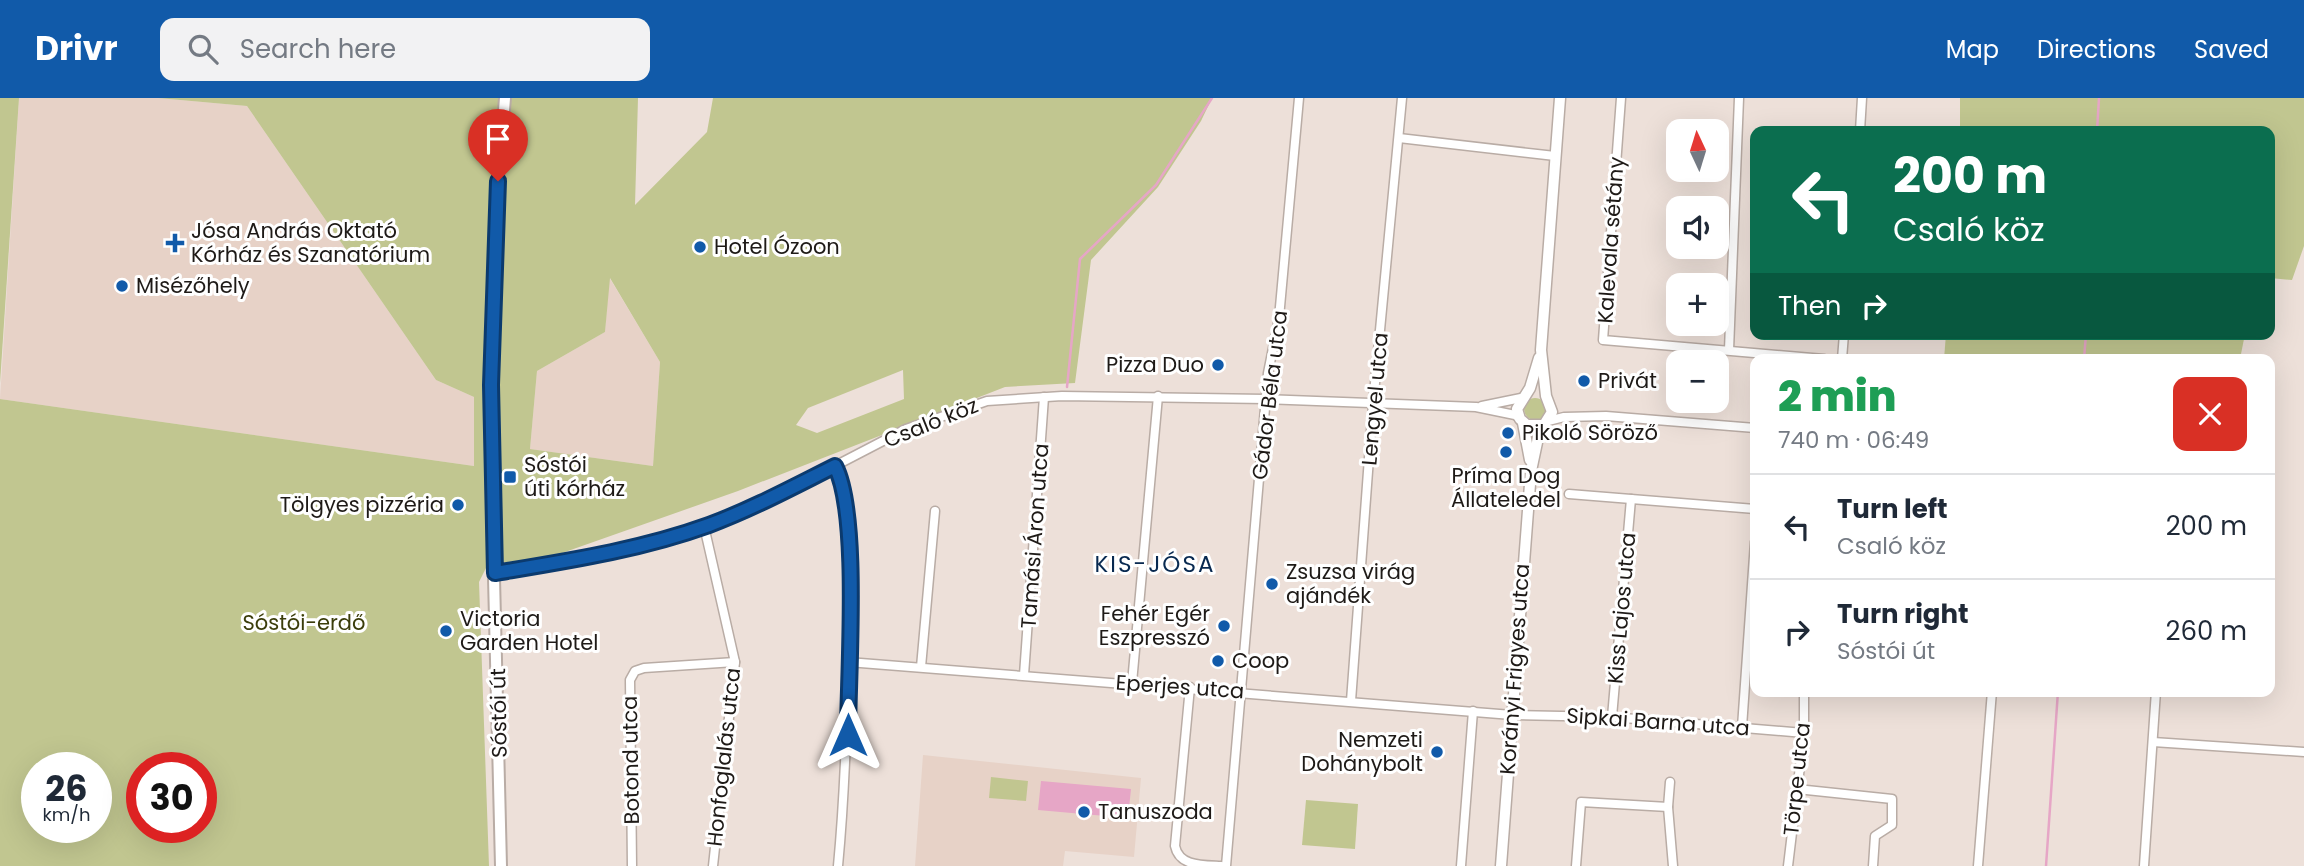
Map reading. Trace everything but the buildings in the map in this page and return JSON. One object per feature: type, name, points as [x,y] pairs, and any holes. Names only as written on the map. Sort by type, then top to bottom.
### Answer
[{"type":"main road","name":"Sóstói út","points":[[501,866],[491,445],[492,301],[505,98]]},
{"type":"street","name":"Gádor Béla utca","points":[[1224,866],[1237,720],[1243,692],[1266,399],[1283,282],[1299,98]]},
{"type":"street","name":"Lengyel utca","points":[[1351,701],[1373,404],[1402,98]]},
{"type":"street","name":"Korányi Frigyes utca","points":[[1501,866],[1531,471],[1546,423],[1549,401],[1541,350],[1560,98]]},
{"type":"street","name":"Kalevala sétány","points":[[1621,98],[1604,340],[1718,350]]},
{"type":"street","points":[[1729,351],[1739,98]]},
{"type":"street","points":[[1860,126],[1862,98]]},
{"type":"street","points":[[1399,138],[1555,156]]},
{"type":"street","name":"Korányi Frigyes utca","points":[[1531,471],[1522,421],[1517,409],[1541,350]]},
{"type":"street","name":"Kalevala sétány","points":[[1729,351],[1765,354]]},
{"type":"street","points":[[1523,397],[1536,392],[1581,417]]},
{"type":"street","name":"Csaló köz","points":[[495,573],[571,562],[704,526],[779,495],[906,429],[965,406],[987,401],[1044,397],[1158,396],[1266,399],[1476,407],[1516,415],[1522,421]]},
{"type":"street","points":[[1132,683],[1158,396]]},
{"type":"street","name":"Tamási Áron utca","points":[[1024,676],[1044,397]]},
{"type":"street","name":"Csaló köz","points":[[1476,407],[1523,397]]},
{"type":"street","points":[[1522,421],[1536,427],[1581,417],[1750,428]]},
{"type":"street","points":[[835,466],[843,487],[849,549],[848,735],[838,866]]},
{"type":"street","points":[[1569,494],[1750,509]]},
{"type":"street","name":"Kiss Lajos utca","points":[[1612,717],[1631,499]]},
{"type":"street","points":[[921,667],[935,511]]},
{"type":"street","name":"Honfoglalás utca","points":[[704,526],[735,662],[713,866]]},
{"type":"street","points":[[1742,727],[1750,613]]},
{"type":"street","name":"Botond utca","points":[[632,866],[630,680],[635,671],[644,668],[735,662]]},
{"type":"street","name":"Eperjes utca","points":[[848,662],[1190,687],[1512,715]]},
{"type":"street","points":[[1190,687],[1175,846],[1177,858],[1185,864],[1224,866]]},
{"type":"street","name":"Törpe utca","points":[[1787,866],[1804,733],[1804,697]]},
{"type":"street","points":[[1978,866],[1992,697]]},
{"type":"street","points":[[2144,866],[2156,697]]},
{"type":"street","name":"Korányi Frigyes utca","points":[[1461,866],[1474,711]]},
{"type":"street","name":"Sipkai Barna utca","points":[[1512,715],[1612,717],[1804,733]]},
{"type":"street","points":[[2152,742],[2304,752]]},
{"type":"street","points":[[1670,782],[1668,807],[1673,866]]},
{"type":"street","points":[[1797,789],[1892,799],[1892,825],[1875,836],[1873,866]]},
{"type":"street","points":[[1576,866],[1581,803],[1668,807]]},
{"type":"shaded area","name":"Jósa András Oktató Kórház és Szanatórium","points":[[19,98],[158,98],[247,106],[436,380],[474,397],[474,466],[0,399]]},
{"type":"shaded area","points":[[609,277],[660,362],[653,466],[530,449],[537,371],[605,332]]},
{"type":"shaded area","points":[[923,755],[1141,778],[1134,857],[1065,851],[1063,866],[915,866]]},
{"type":"shaded area","points":[[1041,781],[1131,789],[1128,818],[1038,810]]},
{"type":"green space","points":[[0,98],[19,98],[0,383]]},
{"type":"green space","name":"Sóstói-erdő","points":[[158,98],[638,98],[635,205],[707,132],[713,98],[1212,98],[1201,121],[1158,187],[1091,260],[1075,383],[1005,387],[738,491],[548,558],[488,564],[479,582],[489,866],[0,866],[0,399],[474,466],[474,397],[436,380],[247,106]],"holes":[[[610,278],[660,362],[653,466],[530,449],[537,371],[605,332]],[[903,370],[904,399],[817,433],[796,425],[808,408]]]},
{"type":"green space","points":[[1960,98],[2304,98],[2304,246],[2292,280],[2275,278],[2275,126],[1960,126]]},
{"type":"green space","points":[[1946,340],[2244,340],[2241,354],[1944,354]]},
{"type":"green space","points":[[1535,398],[1543,401],[1546,409],[1543,417],[1535,420],[1527,417],[1524,409],[1527,401]]},
{"type":"green space","points":[[991,777],[1028,781],[1026,801],[989,798]]},
{"type":"green space","points":[[1306,800],[1358,804],[1355,849],[1302,845]]},
{"type":"waterway","points":[[1067,387],[1080,259],[1156,185],[1212,98]]},
{"type":"waterway","points":[[2097,126],[2099,98]]},
{"type":"waterway","points":[[2084,354],[2086,340]]},
{"type":"waterway","points":[[2046,866],[2058,697]]},
{"type":"place","name":"Jósa András Oktató Kórház és Szanatórium","points":[[175,243]]},
{"type":"place","name":"Hotel Ózoon","points":[[700,247]]},
{"type":"place","name":"Misézőhely","points":[[122,286]]},
{"type":"place","name":"Pizza Duo","points":[[1218,365]]},
{"type":"place","name":"Privát","points":[[1584,381]]},
{"type":"place","name":"Pikoló Söröző","points":[[1508,433]]},
{"type":"place","name":"Príma Dog Állateledel","points":[[1506,452]]},
{"type":"place","name":"Sóstói úti kórház","points":[[510,477]]},
{"type":"place","name":"Tölgyes pizzéria","points":[[458,505]]},
{"type":"place","name":"Zsuzsa virág ajándék","points":[[1272,584]]},
{"type":"place","name":"Fehér Egér Eszpresszó","points":[[1224,626]]},
{"type":"place","name":"Victoria Garden Hotel","points":[[446,631]]},
{"type":"place","name":"Coop","points":[[1218,661]]},
{"type":"place","name":"Nemzeti Dohánybolt","points":[[1437,752]]},
{"type":"place","name":"Tanuszoda","points":[[1084,812]]},
{"type":"district","name":"KIS-JÓSA","points":[[1155,564]]},
{"type":"route","points":[[498,181],[491,385],[495,573],[571,562],[704,526],[779,495],[835,466],[843,487],[849,549],[848,735]]}]
